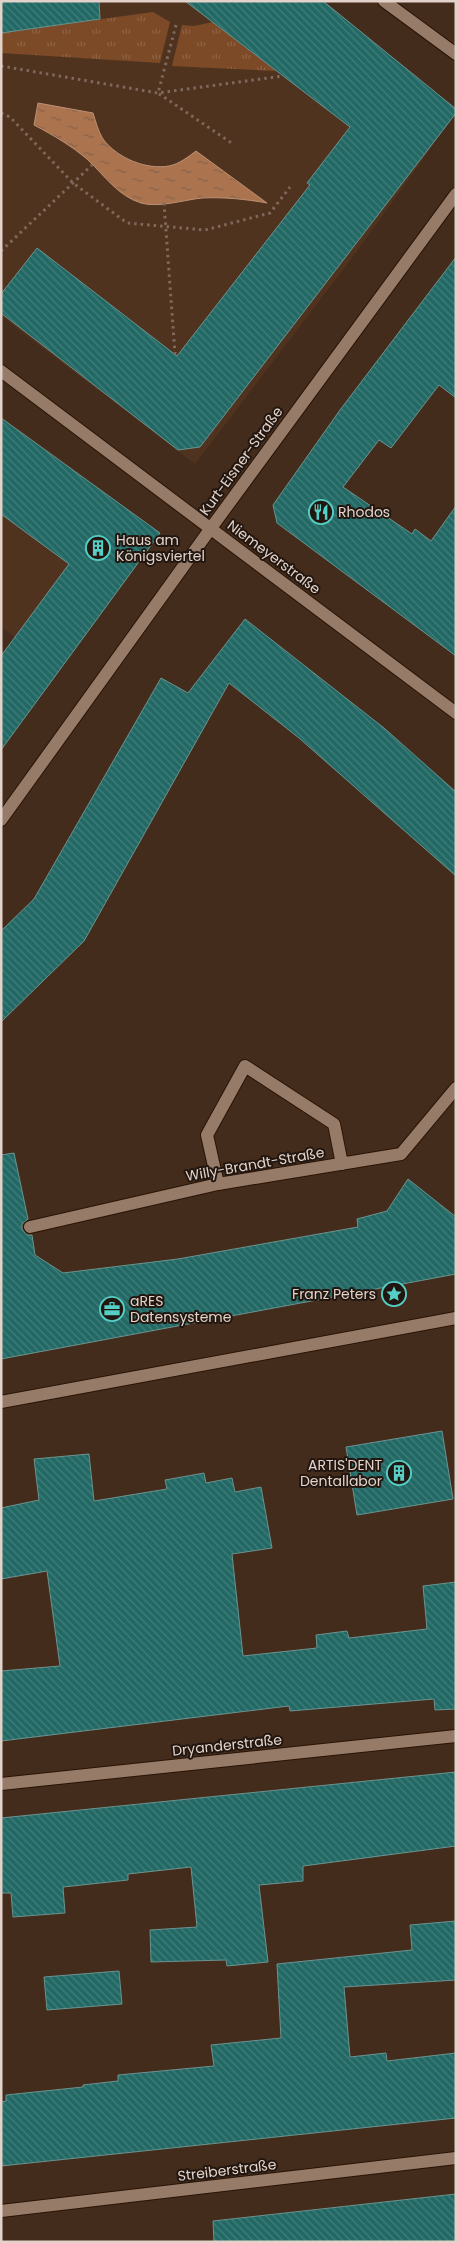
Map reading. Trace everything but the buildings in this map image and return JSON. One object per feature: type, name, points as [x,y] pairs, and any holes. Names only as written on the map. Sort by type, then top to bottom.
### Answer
[{"type":"street","points":[[384,1],[456,54]]},
{"type":"street","name":"Kurt-Eisner-Straße","points":[[1,820],[211,528],[456,194]]},
{"type":"street","name":"Niemeyerstraße","points":[[1,371],[456,713]]},
{"type":"street","points":[[218,1184],[207,1135],[246,1066],[334,1124],[342,1164]]},
{"type":"street","name":"Willy-Brandt-Straße","points":[[30,1227],[218,1184],[401,1154],[456,1088]]},
{"type":"street","points":[[1,1402],[456,1318]]},
{"type":"street","name":"Dryanderstraße","points":[[1,1784],[456,1736]]},
{"type":"street","name":"Streiberstraße","points":[[1,2212],[456,2158]]},
{"type":"path","points":[[158,93],[176,25]]},
{"type":"path","points":[[1,66],[158,93],[283,76]]},
{"type":"path","points":[[158,93],[233,144]]},
{"type":"path","points":[[1,113],[10,117],[73,183],[127,223],[205,230],[270,213],[290,187]]},
{"type":"path","points":[[1,251],[92,165]]},
{"type":"path","points":[[164,203],[175,354]]},
{"type":"shaded area","points":[[1,1],[323,1],[456,113],[355,254],[195,464],[1,316]]},
{"type":"shaded area","name":"Haus am Königsviertel","points":[[1,416],[160,533],[60,669],[1,627]]},
{"type":"green space","points":[[153,12],[170,22],[160,63],[1,53],[1,33]]},
{"type":"green space","points":[[213,22],[277,71],[172,66],[182,25],[194,26]]},
{"type":"water","points":[[38,103],[93,113],[101,136],[109,146],[124,157],[142,164],[160,167],[169,166],[180,162],[196,151],[267,203],[251,200],[202,198],[155,205],[133,200],[112,185],[88,160],[75,150],[34,125]]},
{"type":"place","name":"Rhodos","points":[[321,512]]},
{"type":"place","name":"Haus am Königsviertel","points":[[98,548]]},
{"type":"place","name":"Franz Peters","points":[[394,1294]]},
{"type":"place","name":"aRES Datensysteme","points":[[112,1309]]},
{"type":"place","name":"ARTIS'DENT Dentallabor","points":[[399,1473]]}]
